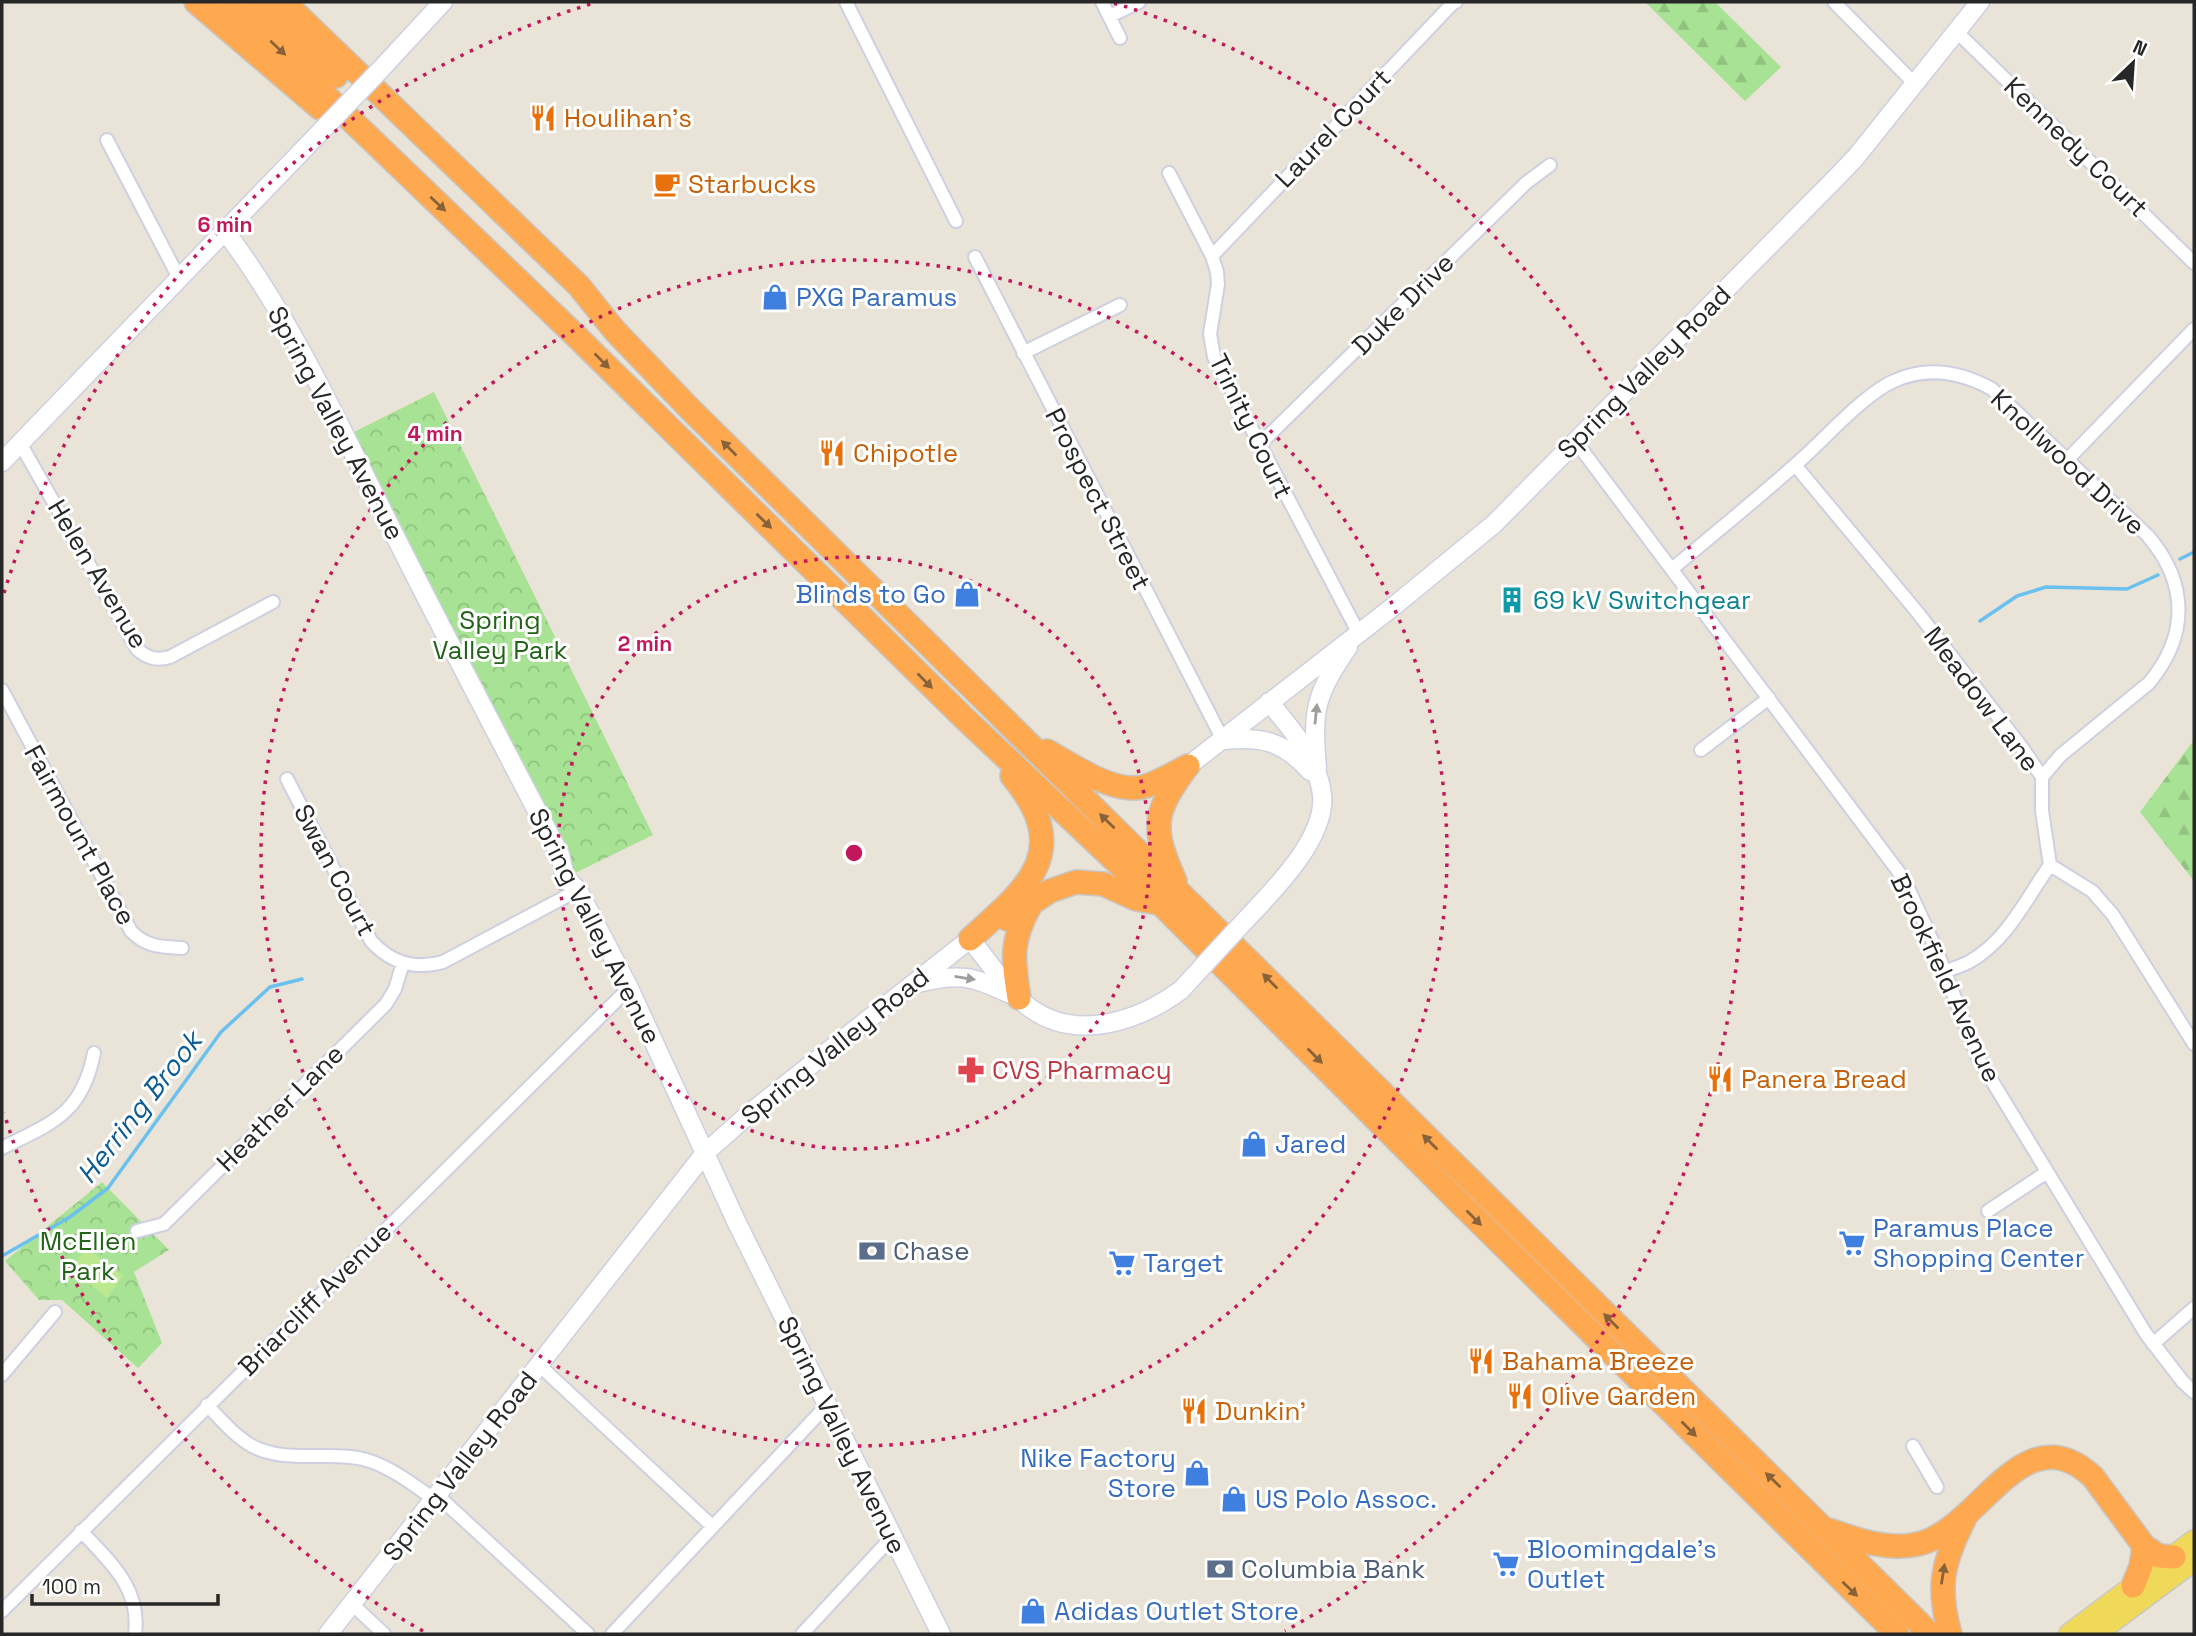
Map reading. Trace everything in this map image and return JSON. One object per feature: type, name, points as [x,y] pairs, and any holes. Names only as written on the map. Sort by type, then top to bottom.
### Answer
[{"type":"highway","points":[[196,2],[322,110],[388,157]]},
{"type":"highway","points":[[228,2],[566,326],[963,717],[1170,897],[1535,1246],[1930,1634]]},
{"type":"highway","points":[[259,2],[569,296],[615,331]]},
{"type":"highway","points":[[284,2],[579,286],[615,331],[737,457],[1021,737],[1461,1205],[1897,1634]]},
{"type":"highway","points":[[963,717],[1021,788],[1036,816],[1042,848],[1032,876],[1019,895],[970,939]]},
{"type":"highway","points":[[1021,737],[1087,773],[1125,788],[1144,787],[1188,765]]},
{"type":"highway","points":[[1170,897],[1167,863],[1158,824],[1164,799],[1188,765]]},
{"type":"highway","points":[[970,939],[1030,906],[1058,887],[1085,881],[1103,884],[1136,899],[1170,897]]},
{"type":"highway","points":[[1019,998],[1013,962],[1014,945],[1017,930],[1030,906]]},
{"type":"highway","points":[[1822,1528],[1863,1541],[1900,1547],[1920,1544],[1939,1536],[1966,1517],[2021,1465],[2035,1459],[2053,1457],[2084,1468],[2094,1477],[2144,1546],[2159,1556],[2184,1558]]},
{"type":"highway","points":[[1950,1634],[1942,1605],[1941,1584],[1945,1560],[1966,1517]]},
{"type":"highway","points":[[2133,1586],[2141,1566],[2144,1546]]},
{"type":"main road","points":[[2095,1634],[2184,1558],[2194,1541]]},
{"type":"main road","points":[[2070,1634],[2133,1586],[2184,1558]]},
{"type":"street","points":[[2,461],[443,2]]},
{"type":"street","points":[[846,2],[956,220]]},
{"type":"street","points":[[1102,2],[1120,37]]},
{"type":"street","points":[[1110,16],[1139,2]]},
{"type":"street","name":"Laurel Court","points":[[1212,256],[1453,2]]},
{"type":"street","points":[[1835,2],[1915,84]]},
{"type":"street","name":"Spring Valley Road","points":[[1188,765],[1482,534],[1835,180],[1980,2]]},
{"type":"street","name":"Kennedy Court","points":[[1957,32],[2192,256]]},
{"type":"street","points":[[107,140],[179,278]]},
{"type":"street","name":"Duke Drive","points":[[1259,445],[1526,183],[1550,165]]},
{"type":"street","name":"Trinity Court","points":[[1168,173],[1212,256],[1217,272],[1210,334],[1214,357],[1358,632]]},
{"type":"street","name":"Spring Valley Avenue","points":[[225,231],[268,292],[339,423],[561,855],[565,878],[578,890],[629,988],[737,1223],[942,1634]]},
{"type":"street","name":"Prospect Street","points":[[975,257],[1223,740]]},
{"type":"street","points":[[1023,353],[1120,305]]},
{"type":"street","points":[[2067,460],[2194,329]]},
{"type":"street","name":"Knollwood Drive","points":[[1672,569],[1795,465],[1879,389],[1911,375],[1928,372],[1960,375],[1992,389],[2158,548],[2174,579],[2179,615],[2170,652],[2161,669],[2149,683],[2062,755],[2042,777]]},
{"type":"street","name":"Brookfield Avenue","points":[[1576,442],[1904,880],[1930,937],[1978,1058],[2153,1345],[2194,1392]]},
{"type":"street","name":"Helen Avenue","points":[[20,443],[130,636],[143,654],[152,659],[170,657],[273,602]]},
{"type":"street","name":"Meadow Lane","points":[[1795,465],[1918,613],[2042,777],[2042,811],[2050,865]]},
{"type":"street","points":[[970,939],[1019,998],[1052,1020],[1070,1025],[1093,1025],[1128,1018],[1163,1002],[1181,989],[1270,894],[1311,838],[1322,805],[1315,725],[1317,702],[1324,683],[1358,632]]},
{"type":"street","name":"Fairmount Place","points":[[2,690],[131,931],[146,944],[182,948]]},
{"type":"street","points":[[1701,750],[1769,698]]},
{"type":"street","points":[[1269,702],[1298,738],[1318,782]]},
{"type":"street","points":[[1223,740],[1256,739],[1276,743],[1293,754],[1318,782]]},
{"type":"street","name":"Swan Court","points":[[287,779],[371,941],[390,958],[402,963]]},
{"type":"street","points":[[1943,972],[1970,961],[1993,944],[2010,927],[2050,865],[2092,891],[2113,915],[2194,1044]]},
{"type":"street","points":[[402,963],[430,966],[443,962],[578,890]]},
{"type":"street","name":"Spring Valley Road","points":[[328,1634],[705,1153],[723,1135],[970,939]]},
{"type":"street","name":"Heather Lane","points":[[137,1231],[164,1224],[386,1004],[392,995],[402,963]]},
{"type":"street","points":[[908,986],[943,977],[961,976],[978,980],[1019,998]]},
{"type":"street","name":"Briarcliff Avenue","points":[[2,1611],[629,988]]},
{"type":"street","points":[[2,1148],[51,1124],[64,1114],[89,1078],[94,1053]]},
{"type":"street","points":[[1988,1211],[2048,1172]]},
{"type":"street","points":[[2153,1345],[2194,1308]]},
{"type":"street","points":[[2,1375],[55,1312]]},
{"type":"street","points":[[539,1365],[713,1527]]},
{"type":"street","points":[[207,1405],[236,1436],[264,1453],[286,1457],[361,1458],[382,1465],[435,1497],[588,1634]]},
{"type":"street","points":[[612,1634],[827,1405]]},
{"type":"street","points":[[1913,1446],[1937,1487]]},
{"type":"street","points":[[81,1531],[120,1572],[128,1585],[136,1614],[135,1634]]},
{"type":"street","points":[[802,1634],[893,1536]]},
{"type":"street","points":[[352,1604],[384,1634]]},
{"type":"green space","points":[[1645,2],[1715,2],[1781,67],[1745,101]]},
{"type":"green space","name":"Spring Valley Park","points":[[434,392],[653,835],[565,878],[346,436]]},
{"type":"green space","points":[[2194,740],[2194,881],[2140,812]]},
{"type":"green space","name":"McEllen Park","points":[[102,1182],[169,1250],[134,1272],[162,1343],[138,1368],[62,1300],[39,1300],[5,1261]]},
{"type":"green space","points":[[86,1248],[123,1276],[107,1298],[70,1269]]},
{"type":"waterway","name":"Herring Brook","points":[[2180,559],[2194,552]]},
{"type":"waterway","name":"Herring Brook","points":[[1980,621],[2017,596],[2046,587],[2127,589],[2158,575]]},
{"type":"waterway","name":"Herring Brook","points":[[2,1256],[70,1217],[108,1188],[221,1032],[270,987],[302,979]]},
{"type":"place","name":"Houlihan's","points":[[543,118]]},
{"type":"place","name":"Starbucks","points":[[667,184]]},
{"type":"place","name":"PXG Paramus","points":[[775,297]]},
{"type":"place","name":"Chipotle","points":[[832,453]]},
{"type":"place","name":"Blinds to Go","points":[[967,594]]},
{"type":"place","name":"69 kV Switchgear","points":[[1512,600]]},
{"type":"place","name":"CVS Pharmacy","points":[[971,1070]]},
{"type":"place","name":"Panera Bread","points":[[1720,1079]]},
{"type":"place","name":"Jared","points":[[1254,1144]]},
{"type":"place","name":"Paramus Place Shopping Center","points":[[1852,1243]]},
{"type":"place","name":"Chase","points":[[872,1251]]},
{"type":"place","name":"Target","points":[[1122,1263]]},
{"type":"place","name":"Bahama Breeze","points":[[1481,1361]]},
{"type":"place","name":"Olive Garden","points":[[1520,1396]]},
{"type":"place","name":"Dunkin'","points":[[1194,1411]]},
{"type":"place","name":"Nike Factory Store","points":[[1197,1473]]},
{"type":"place","name":"US Polo Assoc.","points":[[1234,1499]]},
{"type":"place","name":"Bloomingdale's Outlet","points":[[1506,1564]]},
{"type":"place","name":"Columbia Bank","points":[[1220,1569]]},
{"type":"place","name":"Adidas Outlet Store","points":[[1033,1611]]}]
